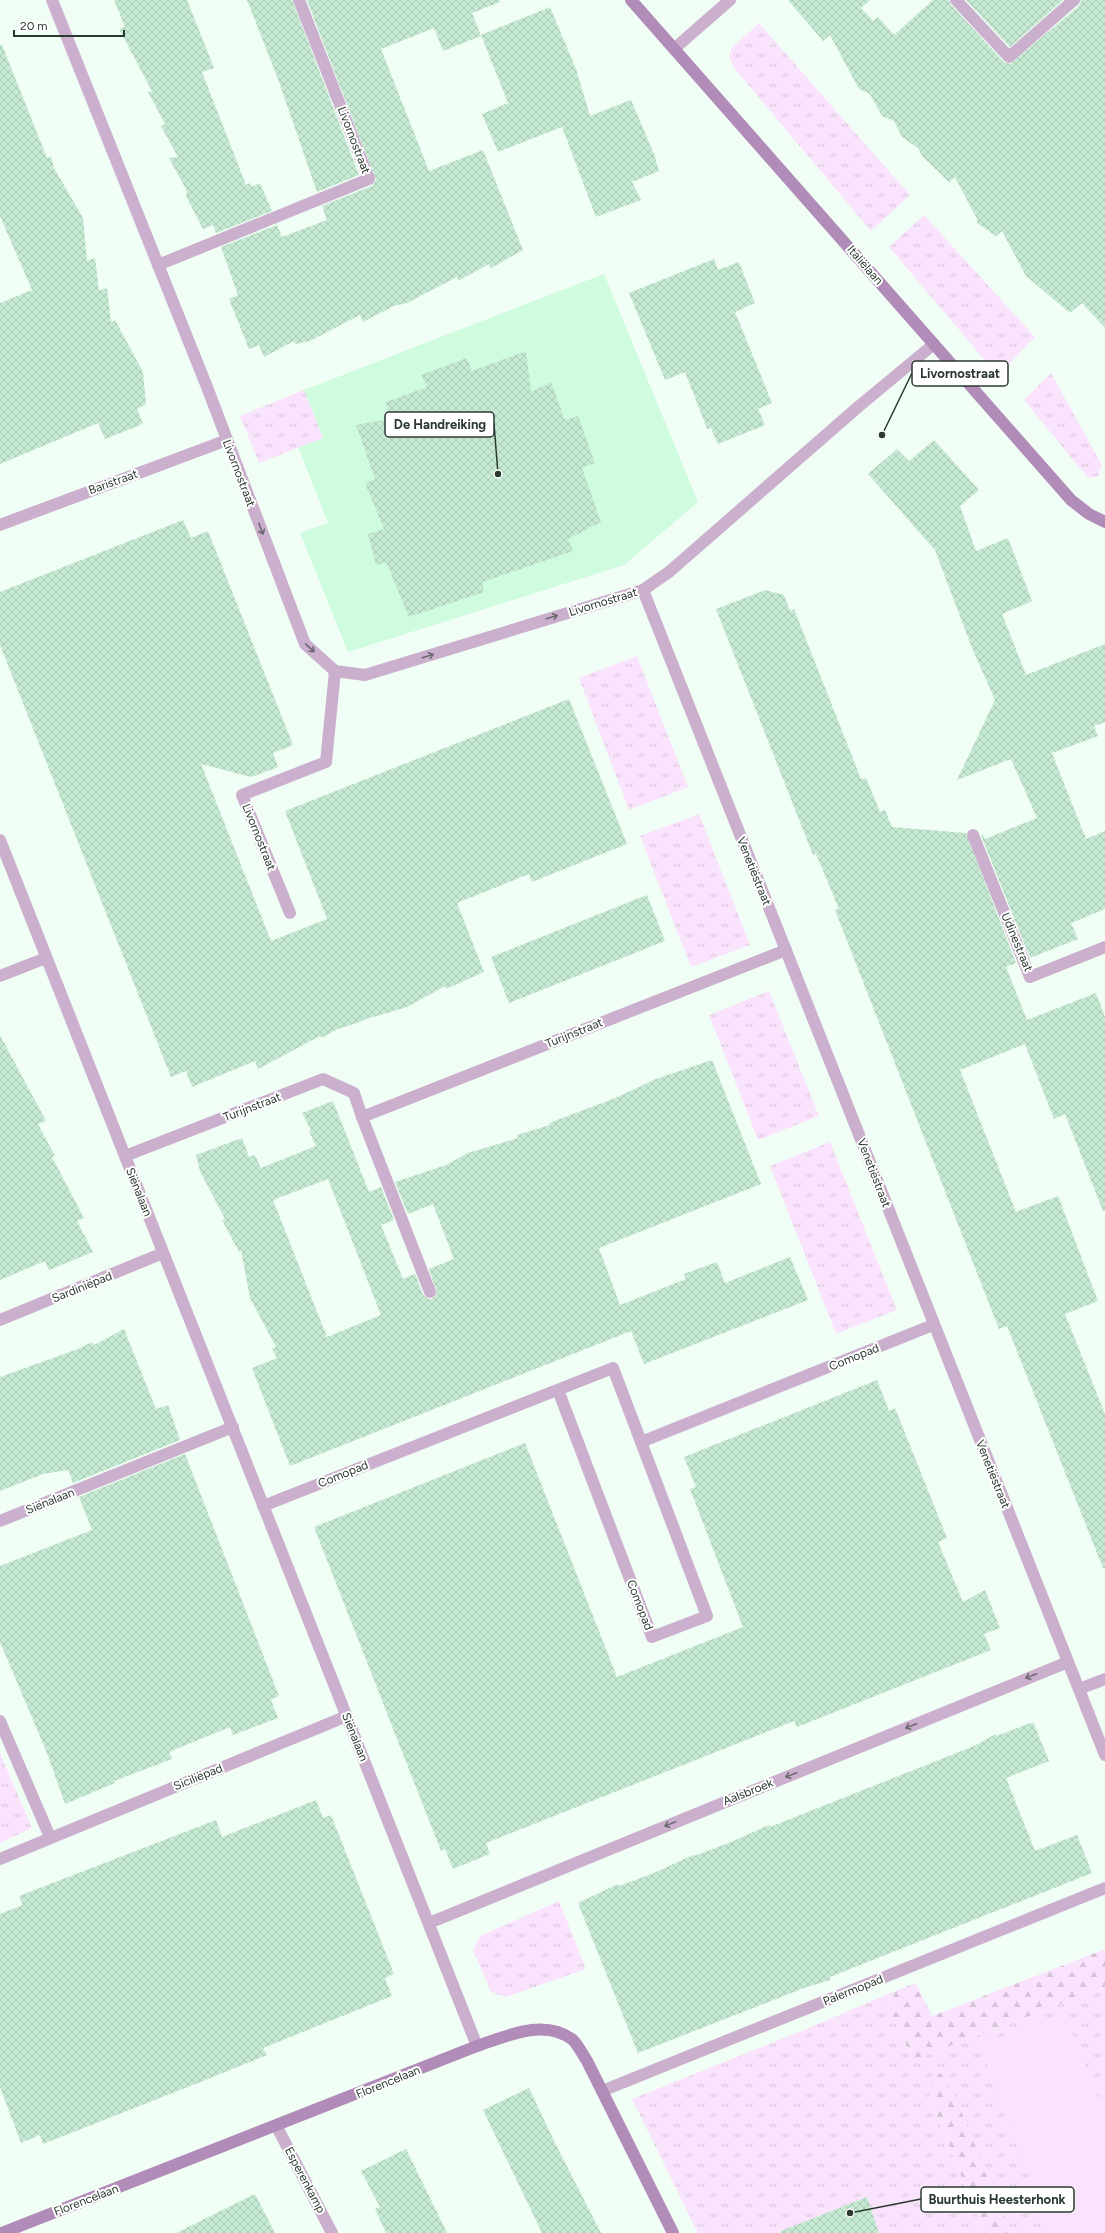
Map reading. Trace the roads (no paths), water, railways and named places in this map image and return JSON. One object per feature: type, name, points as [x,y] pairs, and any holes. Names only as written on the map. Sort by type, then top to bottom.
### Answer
[{"type":"street","name":"Livornostraat","points":[[52,0],[207,387],[305,644],[335,671],[365,675],[643,590],[669,572],[858,407],[934,344]]},
{"type":"street","name":"Livornostraat","points":[[158,265],[369,179],[300,0]]},
{"type":"street","name":"Italiëlaan","points":[[631,0],[675,48],[1071,500],[1089,514],[1105,522]]},
{"type":"street","points":[[675,48],[730,0]]},
{"type":"street","points":[[956,0],[1009,57],[1074,0]]},
{"type":"street","name":"Baristraat","points":[[0,525],[226,440]]},
{"type":"street","name":"Venetiëstraat","points":[[643,590],[933,1325],[1105,1755]]},
{"type":"street","name":"Livornostraat","points":[[290,913],[242,795],[326,762],[335,671]]},
{"type":"street","name":"Udinestraat","points":[[973,835],[1030,977],[1105,947]]},
{"type":"street","name":"Siënalaan","points":[[0,840],[478,2046]]},
{"type":"street","name":"Turijnstraat","points":[[362,1117],[786,950]]},
{"type":"street","points":[[0,976],[46,958]]},
{"type":"street","name":"Turijnstraat","points":[[125,1156],[322,1079],[354,1093],[430,1292]]},
{"type":"street","name":"Sardiniëpad","points":[[0,1320],[164,1253]]},
{"type":"street","name":"Comopad","points":[[641,1442],[933,1325]]},
{"type":"street","name":"Comopad","points":[[264,1506],[613,1368],[707,1616],[652,1637],[558,1390]]},
{"type":"street","name":"Siënalaan","points":[[0,1521],[233,1427]]},
{"type":"street","name":"Aalsbroek","points":[[428,1923],[1068,1662]]},
{"type":"street","points":[[1079,1689],[1105,1679]]},
{"type":"street","name":"Siciliëpad","points":[[0,1859],[50,1837],[347,1716]]},
{"type":"street","points":[[0,1721],[50,1837]]},
{"type":"street","name":"Palermopad","points":[[602,2092],[1105,1888]]},
{"type":"street","name":"Florencelaan","points":[[2,2233],[277,2127],[478,2046],[533,2029],[552,2031],[573,2041],[587,2061],[673,2233]]},
{"type":"street","name":"Esperenkamp","points":[[277,2127],[332,2233]]},
{"type":"place","name":"Livornostraat","points":[[882,435]]},
{"type":"place","name":"De Handreiking","points":[[498,474]]},
{"type":"place","name":"Buurthuis Heesterhonk","points":[[850,2213]]}]
